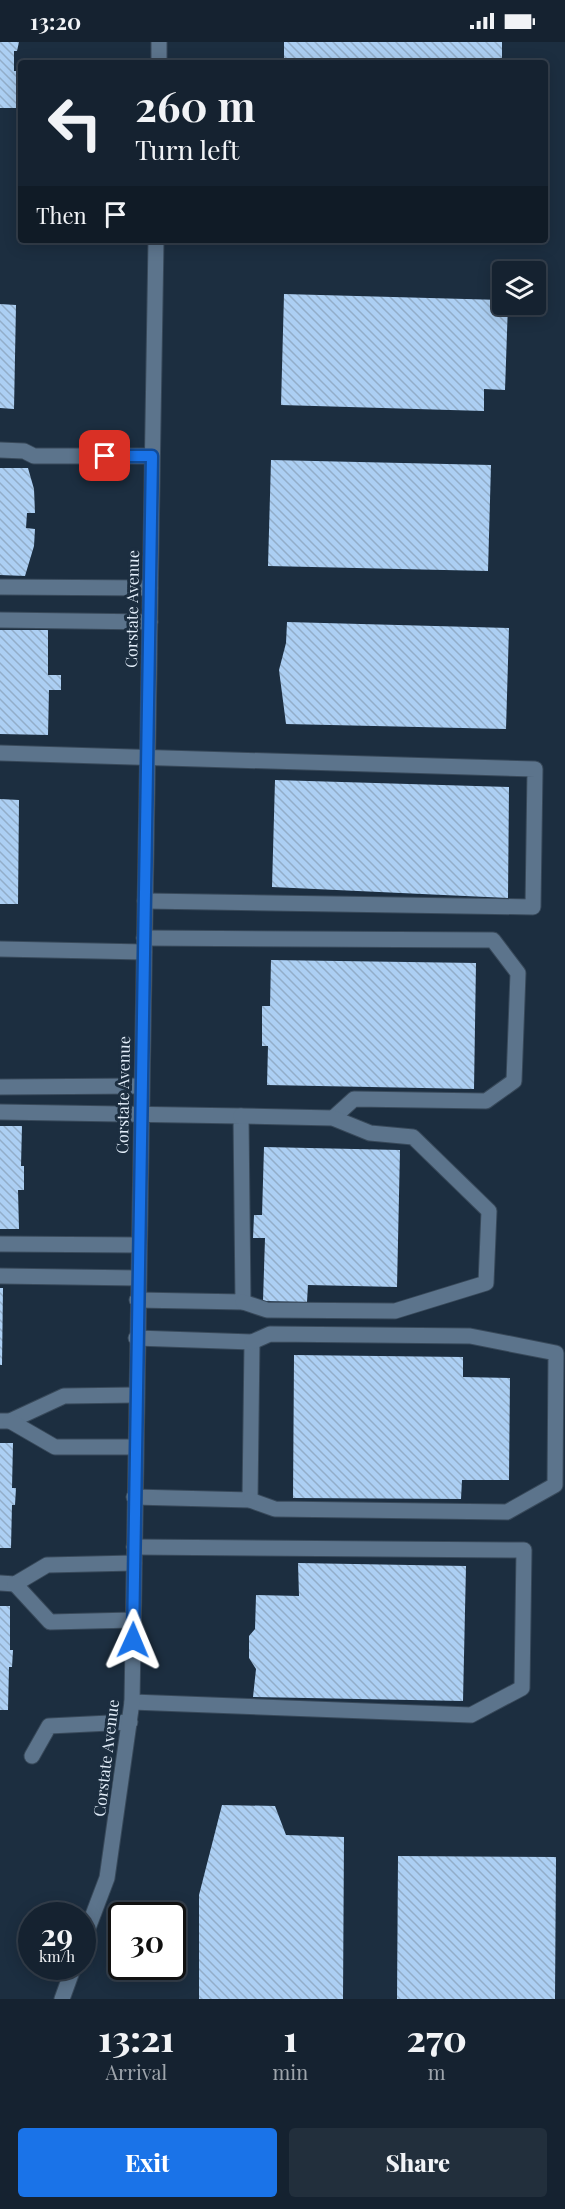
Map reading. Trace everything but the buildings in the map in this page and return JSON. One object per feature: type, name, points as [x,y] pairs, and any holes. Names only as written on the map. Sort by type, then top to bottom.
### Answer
[{"type":"street","points":[[159,42],[159,60]]},
{"type":"street","name":"Corstate Avenue","points":[[96,1907],[107,1878],[132,1702],[140,1086],[156,243]]},
{"type":"street","points":[[0,450],[24,451],[34,456],[152,456]]},
{"type":"street","points":[[0,587],[150,588]]},
{"type":"street","points":[[0,620],[150,622]]},
{"type":"street","points":[[0,753],[535,769],[533,907],[145,901]]},
{"type":"street","points":[[0,949],[493,940],[518,973],[514,1082],[486,1101],[354,1098],[333,1118]]},
{"type":"street","points":[[0,1088],[140,1086]]},
{"type":"street","points":[[0,1112],[333,1118],[370,1133],[413,1137],[489,1211],[486,1283],[395,1311],[267,1310],[243,1302],[137,1300]]},
{"type":"street","points":[[241,1116],[243,1302]]},
{"type":"street","points":[[0,1244],[138,1245]]},
{"type":"street","points":[[0,1276],[138,1278]]},
{"type":"street","points":[[134,1497],[250,1500],[274,1509],[507,1512],[555,1485],[556,1353],[470,1336],[270,1334],[252,1342],[136,1338]]},
{"type":"street","points":[[250,1500],[252,1342]]},
{"type":"street","points":[[5,1421],[63,1396],[135,1395]]},
{"type":"street","points":[[5,1421],[55,1447],[135,1448]]},
{"type":"street","points":[[132,1702],[471,1716],[522,1688],[524,1550],[134,1547]]},
{"type":"street","points":[[133,1620],[50,1622],[7,1583],[48,1565],[134,1563]]},
{"type":"street","points":[[32,1756],[49,1726],[130,1722]]},
{"type":"street","points":[[62,1999],[69,1980]]},
{"type":"route","points":[[105,456],[152,456],[133,1640]]}]
